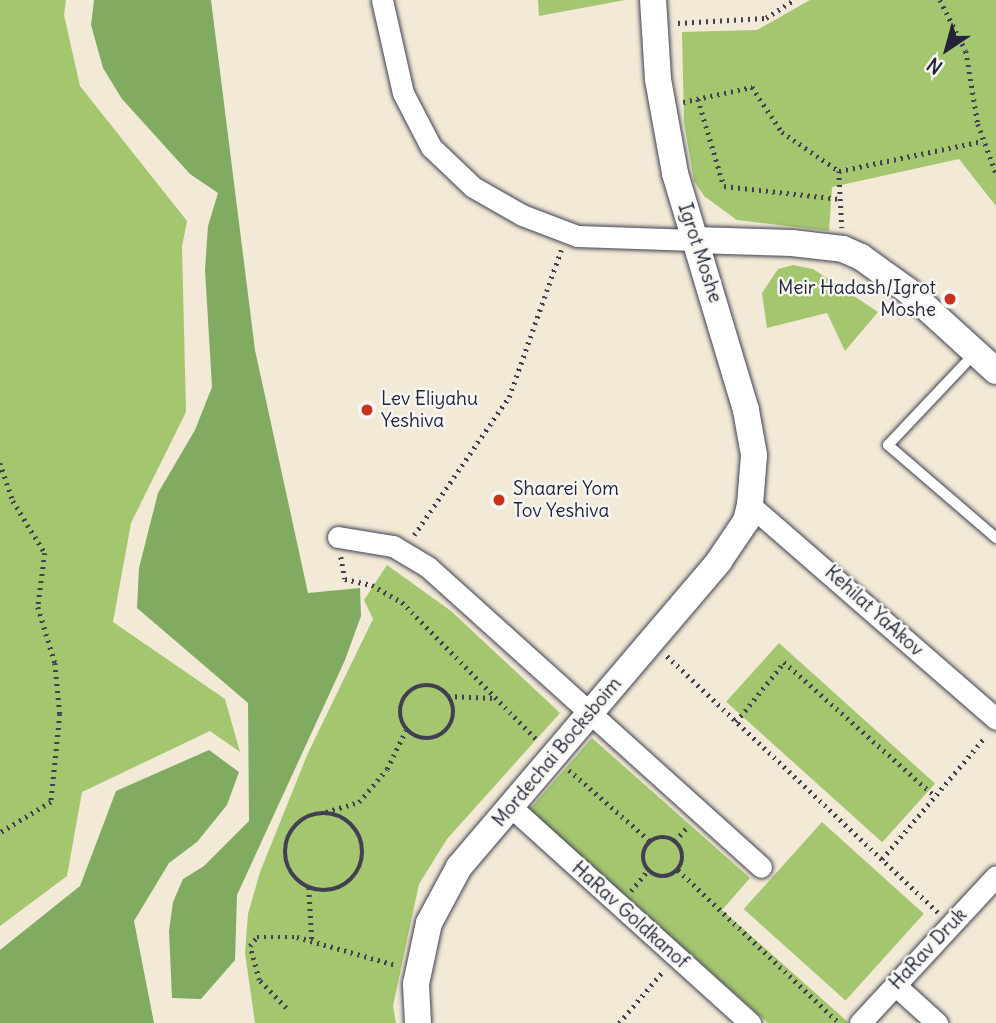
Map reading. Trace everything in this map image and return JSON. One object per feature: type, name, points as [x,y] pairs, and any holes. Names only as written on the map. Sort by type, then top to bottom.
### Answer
[{"type":"street","points":[[382,0],[404,93],[431,147],[458,175],[499,204],[567,233],[598,238],[695,240],[843,249],[907,290],[996,370]]},
{"type":"street","name":"Igrot Moshe","points":[[654,12],[662,107],[695,240],[746,410],[754,455],[750,505]]},
{"type":"street","name":"Mordechai Bocksboim","points":[[418,1023],[418,972],[429,923],[459,867],[735,540],[750,505]]},
{"type":"street","name":"Kehilat YaAkov","points":[[750,505],[992,727]]},
{"type":"street","points":[[338,537],[403,550],[761,867]]},
{"type":"street","name":"HaRav Goldkanof","points":[[510,806],[750,1023]]},
{"type":"street","name":"HaRav Druk","points":[[860,1023],[996,876]]},
{"type":"street","points":[[895,985],[937,1023]]},
{"type":"lane","points":[[976,352],[888,445],[996,538]]},
{"type":"path","points":[[654,12],[766,18],[794,0]]},
{"type":"path","points":[[940,0],[966,51],[983,141],[996,173]]},
{"type":"path","points":[[662,107],[751,87],[782,132],[839,171],[983,141]]},
{"type":"path","points":[[698,99],[724,186],[840,199]]},
{"type":"path","points":[[839,171],[843,249]]},
{"type":"path","points":[[403,550],[509,397],[567,233]]},
{"type":"path","points":[[0,463],[13,501],[45,553],[38,607],[55,663],[60,714],[51,802],[0,833]]},
{"type":"path","points":[[338,537],[345,579],[372,585],[402,602],[553,756],[650,841]]},
{"type":"path","points":[[651,641],[951,925]]},
{"type":"path","points":[[736,722],[784,662],[935,796]]},
{"type":"path","points":[[448,696],[452,721],[440,736],[422,739],[406,730],[399,711],[407,694],[423,685],[448,696],[495,698]]},
{"type":"path","points":[[882,859],[992,727]]},
{"type":"path","points":[[324,812],[351,822],[359,833],[363,860],[358,873],[336,889],[309,888],[288,868],[286,841],[299,821],[324,812],[359,802],[387,769],[406,730]]},
{"type":"path","points":[[665,837],[677,842],[683,857],[678,870],[660,877],[648,870],[643,853],[650,841],[665,837]]},
{"type":"path","points":[[678,870],[839,1023]]},
{"type":"path","points":[[309,888],[312,940]]},
{"type":"path","points":[[286,1008],[259,980],[250,946],[257,937],[270,934],[312,940],[418,972]]},
{"type":"path","points":[[619,1023],[676,956]]},
{"type":"green space","points":[[0,0],[66,0],[64,15],[80,86],[187,221],[182,247],[186,412],[131,523],[113,622],[225,699],[240,752],[210,731],[82,792],[67,876],[0,926]]},
{"type":"green space","points":[[94,0],[211,0],[255,350],[308,593],[360,588],[361,616],[345,660],[237,895],[235,960],[201,999],[172,998],[169,931],[173,902],[183,879],[204,866],[249,821],[248,703],[137,608],[139,568],[158,493],[195,430],[212,387],[205,270],[208,226],[218,193],[190,174],[122,99],[103,68],[91,25]]},
{"type":"green space","points":[[538,0],[625,0],[539,16]]},
{"type":"green space","points":[[810,0],[996,0],[996,206],[959,159],[832,187],[829,231],[737,220],[704,196],[694,181],[684,123],[682,32],[757,30]]},
{"type":"green space","points":[[793,265],[813,269],[878,312],[845,351],[827,313],[767,328],[762,293],[778,269]]},
{"type":"green space","points":[[387,565],[451,611],[560,713],[447,839],[419,884],[393,1006],[396,1023],[255,1023],[245,953],[248,914],[260,872],[308,753],[373,619],[364,600]]},
{"type":"green space","points":[[779,643],[935,784],[882,842],[726,702]]},
{"type":"green space","points":[[592,738],[750,878],[722,910],[849,1023],[768,1023],[529,810]]},
{"type":"green space","points":[[209,750],[239,772],[227,805],[197,842],[169,863],[134,921],[154,1023],[0,1023],[0,950],[80,886],[116,791]]},
{"type":"green space","points":[[822,822],[924,914],[846,1001],[744,909]]},
{"type":"place","name":"Meir Hadash/Igrot Moshe","points":[[950,299]]},
{"type":"place","name":"Lev Eliyahu Yeshiva","points":[[367,410]]},
{"type":"place","name":"Shaarei Yom Tov Yeshiva","points":[[499,500]]}]
